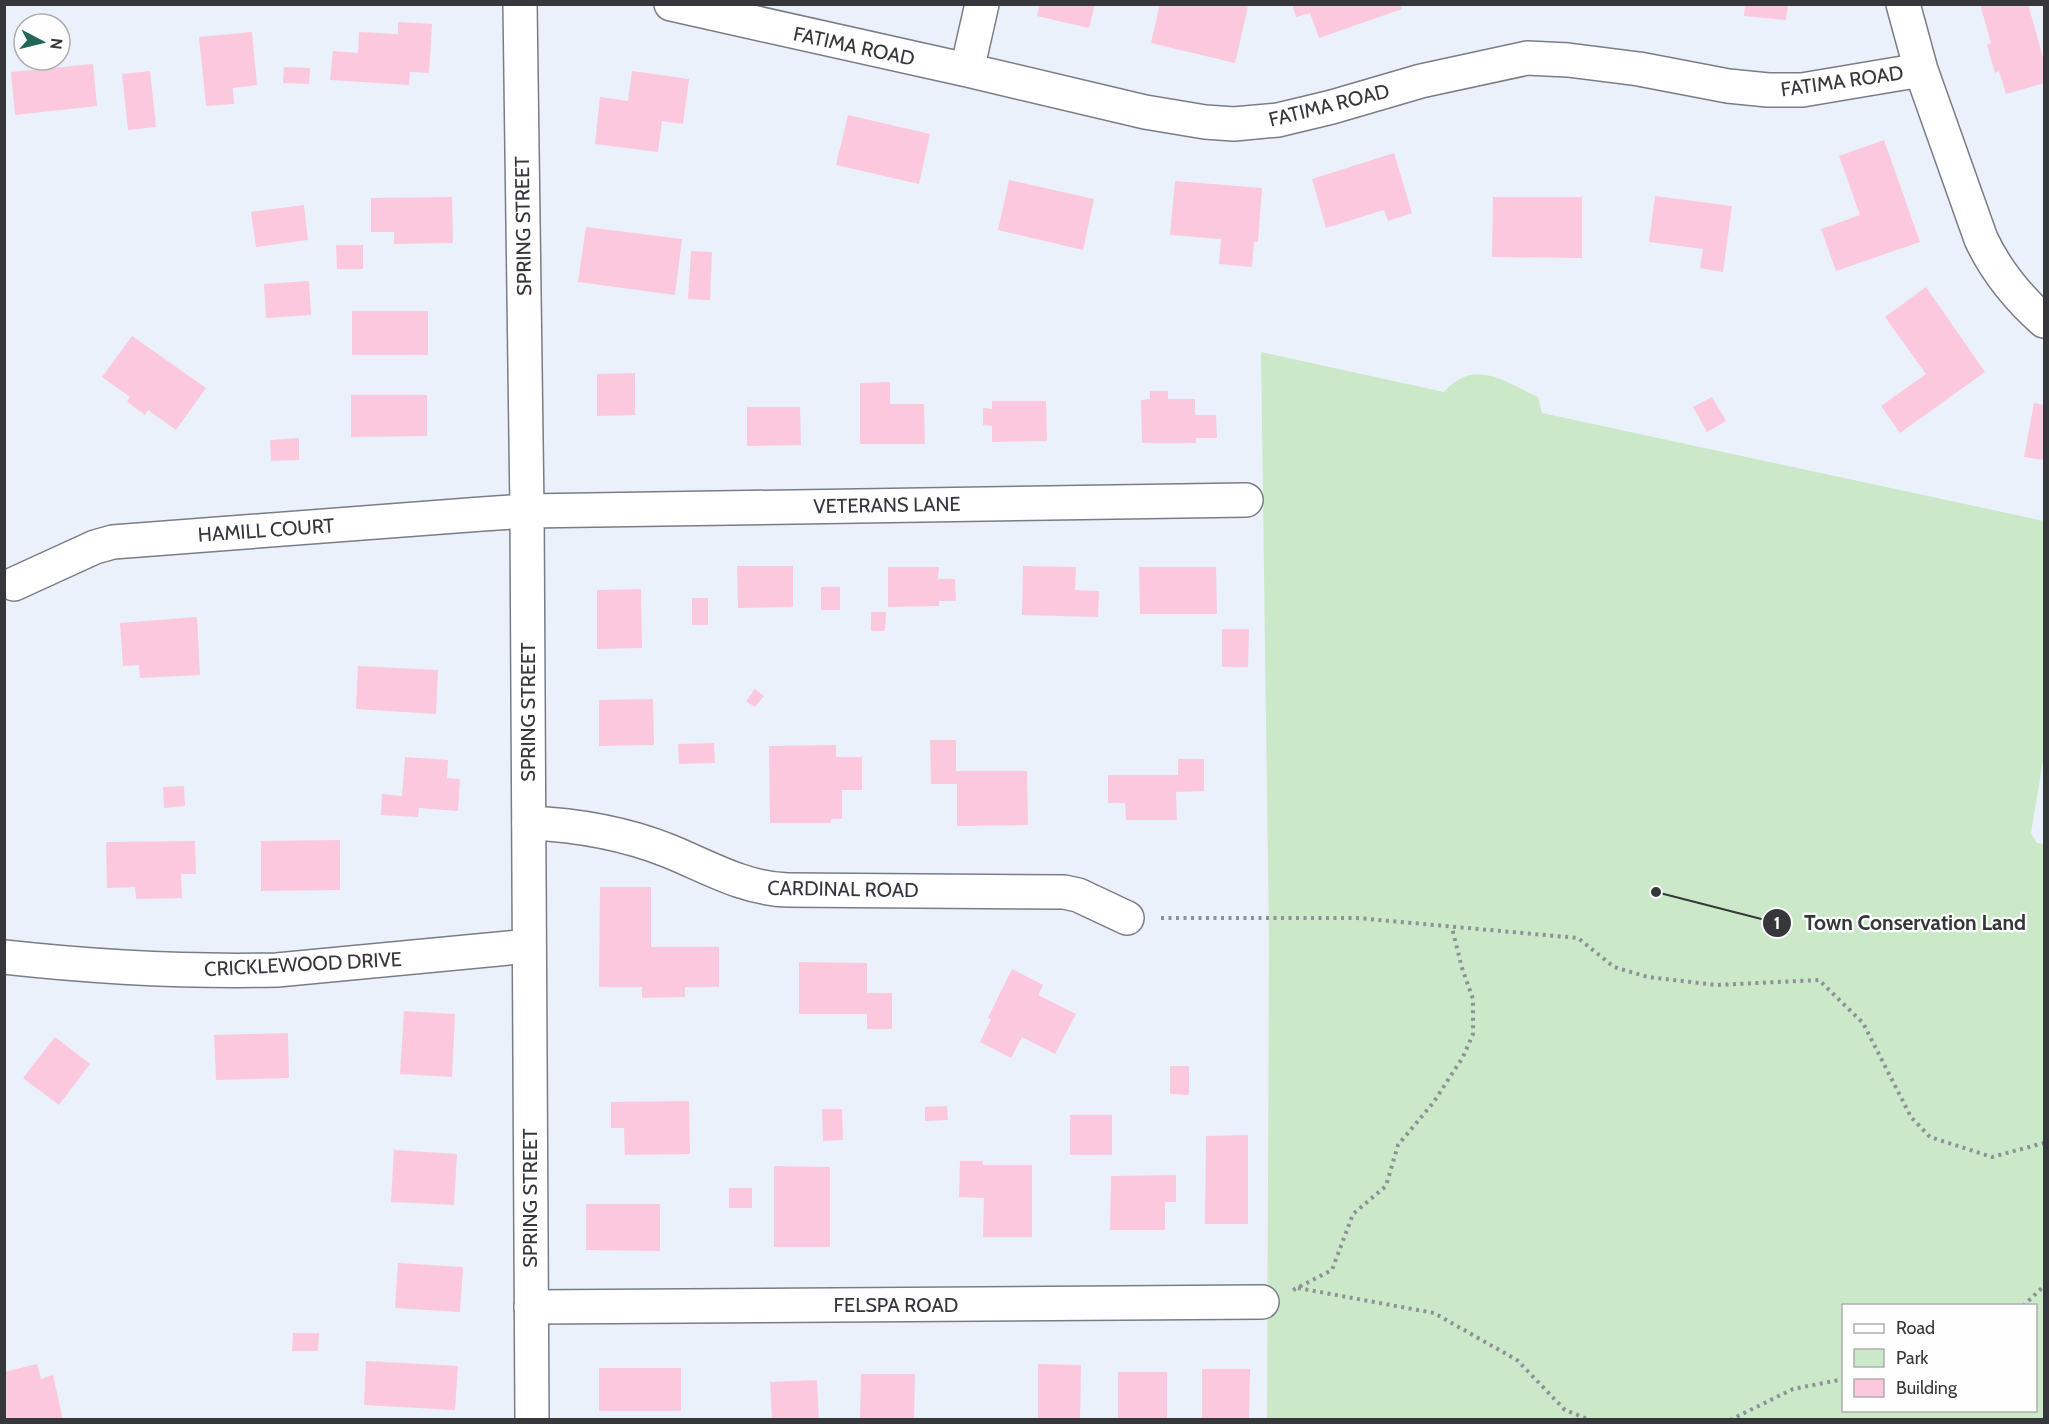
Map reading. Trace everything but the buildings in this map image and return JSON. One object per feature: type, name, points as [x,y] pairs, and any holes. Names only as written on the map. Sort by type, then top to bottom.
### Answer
[{"type":"street","name":"SPRING STREET","points":[[520,4],[527,511],[532,1419]]},
{"type":"street","name":"FATIMA ROAD","points":[[671,4],[1146,112],[1205,122],[1234,124],[1278,120],[1421,81],[1527,58],[1627,67],[1728,86],[1768,90],[1802,90],[1921,70]]},
{"type":"street","points":[[967,70],[982,4]]},
{"type":"street","points":[[1904,4],[1921,70],[1984,247],[2020,299],[2044,321]]},
{"type":"street","name":"VETERANS LANE","points":[[527,511],[1246,500]]},
{"type":"street","name":"HAMILL COURT","points":[[14,584],[95,547],[113,542],[527,511]]},
{"type":"street","name":"CARDINAL ROAD","points":[[529,823],[583,826],[643,841],[766,889],[1064,892],[1078,895],[1127,918]]},
{"type":"street","name":"CRICKLEWOOD DRIVE","points":[[4,957],[100,966],[237,971],[343,964],[529,946]]},
{"type":"street","name":"FELSPA ROAD","points":[[531,1307],[1262,1302]]},
{"type":"path","points":[[1127,918],[1357,918],[1578,938],[1614,967],[1648,977],[1716,985],[1819,980],[1863,1023],[1911,1117],[1930,1137],[1992,1157],[2044,1143]]},
{"type":"path","points":[[1262,1302],[1298,1288],[1332,1270],[1353,1214],[1386,1186],[1398,1146],[1439,1094],[1463,1057],[1473,1034],[1473,999],[1452,928]]},
{"type":"path","points":[[2024,1304],[2044,1286]]},
{"type":"path","points":[[1298,1288],[1434,1313],[1517,1360],[1565,1410],[1590,1419]]},
{"type":"path","points":[[1730,1419],[1793,1389],[1842,1379]]},
{"type":"green space","points":[[1261,352],[1444,392],[1455,382],[1467,376],[1478,374],[1490,376],[1538,397],[1542,413],[2044,521],[2044,755],[2031,833],[2037,843],[2044,844],[2044,1419],[1267,1419],[1269,940]]},
{"type":"place","name":"Town Conservation Land","points":[[1656,892]]}]
